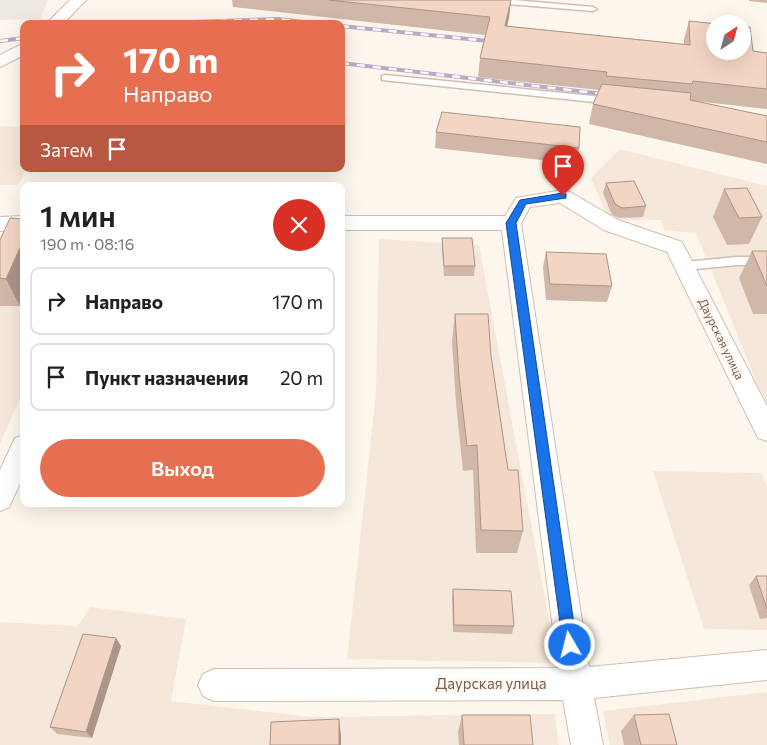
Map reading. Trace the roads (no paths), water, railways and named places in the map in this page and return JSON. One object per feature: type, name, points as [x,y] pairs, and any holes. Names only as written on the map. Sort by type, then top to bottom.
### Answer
[{"type":"street","points":[[58,20],[79,0]]},
{"type":"street","points":[[0,48],[20,47]]},
{"type":"street","points":[[0,62],[20,50]]},
{"type":"street","points":[[587,745],[576,684],[511,223],[523,202],[563,196],[611,225],[680,256]]},
{"type":"street","points":[[345,222],[511,223]]},
{"type":"street","points":[[0,224],[20,224]]},
{"type":"street","name":"Даурская улица","points":[[680,256],[767,431]]},
{"type":"street","points":[[0,499],[20,455]]},
{"type":"street","name":"Даурская улица","points":[[214,685],[576,684],[767,665]]},
{"type":"lane","points":[[484,0],[593,9]]},
{"type":"lane","points":[[385,78],[620,101]]},
{"type":"lane","points":[[680,256],[737,261],[767,261]]},
{"type":"railway","points":[[250,20],[287,20]]},
{"type":"railway","points":[[345,26],[498,42]]},
{"type":"railway","points":[[0,41],[20,38]]},
{"type":"railway","points":[[345,63],[612,95]]}]
